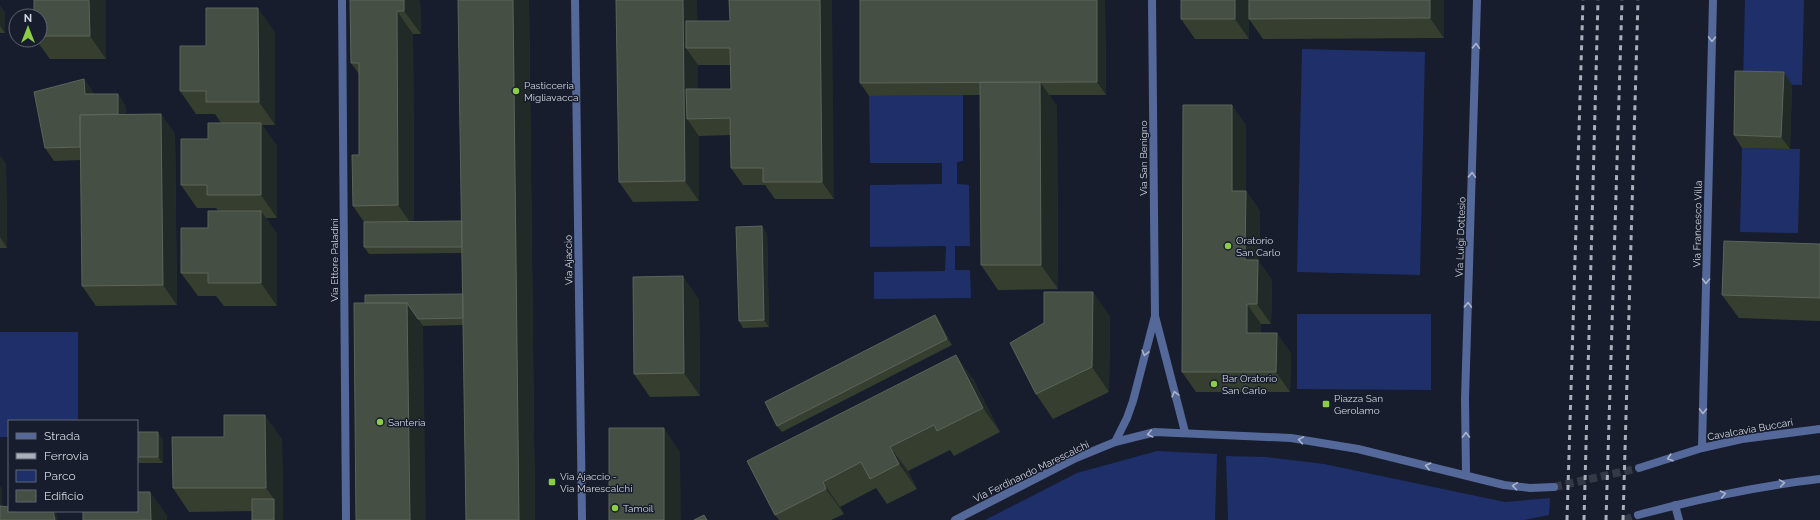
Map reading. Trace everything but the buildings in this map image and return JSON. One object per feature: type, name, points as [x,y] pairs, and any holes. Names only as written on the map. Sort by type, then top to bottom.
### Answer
[{"type":"street","name":"Via Ettore Paladini","points":[[342,0],[346,520]]},
{"type":"street","name":"Via Ajaccio","points":[[575,0],[582,520]]},
{"type":"street","name":"Via San Benigno","points":[[1152,0],[1154,316],[1184,432]]},
{"type":"street","name":"Via Luigi Dottesio","points":[[1466,474],[1465,400],[1477,0]]},
{"type":"street","name":"Via Francesco Villa","points":[[1702,448],[1713,0]]},
{"type":"street","name":"Via San Benigno","points":[[1116,442],[1133,401],[1154,316]]},
{"type":"street","name":"Cavalcavia Buccari","points":[[1639,468],[1702,448],[1742,439],[1820,429]]},
{"type":"street","points":[[1116,442],[1154,432],[1184,432],[1291,438],[1358,449],[1466,474],[1504,485],[1530,488],[1554,487]]},
{"type":"street","name":"Via Ferdinando Marescalchi","points":[[955,520],[1076,458],[1116,442]]},
{"type":"street","points":[[1638,516],[1675,505],[1743,490],[1820,479]]},
{"type":"street","points":[[1675,505],[1679,520]]},
{"type":"green space","points":[[1745,0],[1804,0],[1802,85],[1743,84]]},
{"type":"green space","points":[[1302,49],[1425,52],[1420,275],[1297,272]]},
{"type":"green space","points":[[963,95],[963,161],[957,162],[957,184],[969,185],[970,246],[955,246],[955,270],[970,270],[971,298],[874,299],[874,272],[945,271],[946,246],[870,247],[870,185],[942,184],[942,163],[870,163],[869,96]]},
{"type":"green space","points":[[1742,148],[1800,149],[1798,233],[1740,232]]},
{"type":"green space","points":[[1297,314],[1431,314],[1431,390],[1297,389]]},
{"type":"green space","points":[[0,332],[78,332],[78,420],[8,420],[8,437],[0,437]]},
{"type":"green space","points":[[1157,451],[1217,454],[1215,520],[985,520],[1077,473]]},
{"type":"green space","points":[[1226,456],[1265,457],[1324,464],[1505,502],[1550,498],[1549,515],[1524,520],[1228,520]]},
{"type":"tunnel","points":[[1554,487],[1639,468]]},
{"type":"tunnel","points":[[1624,520],[1638,515]]},
{"type":"railway","points":[[1567,520],[1583,0]]},
{"type":"railway","points":[[1584,520],[1598,0]]},
{"type":"railway","points":[[1606,520],[1622,0]]},
{"type":"railway","points":[[1623,520],[1638,0]]},
{"type":"place","name":"Pasticceria Migliavacca","points":[[516,91]]},
{"type":"place","name":"Oratorio San Carlo","points":[[1228,246]]},
{"type":"place","name":"Bar Oratorio San Carlo","points":[[1214,384]]},
{"type":"place","name":"Piazza San Gerolamo","points":[[1326,404]]},
{"type":"place","name":"Santeria","points":[[380,422]]},
{"type":"place","name":"Via Ajaccio - Via Marescalchi","points":[[552,482]]},
{"type":"place","name":"Tamoil","points":[[615,508]]}]
